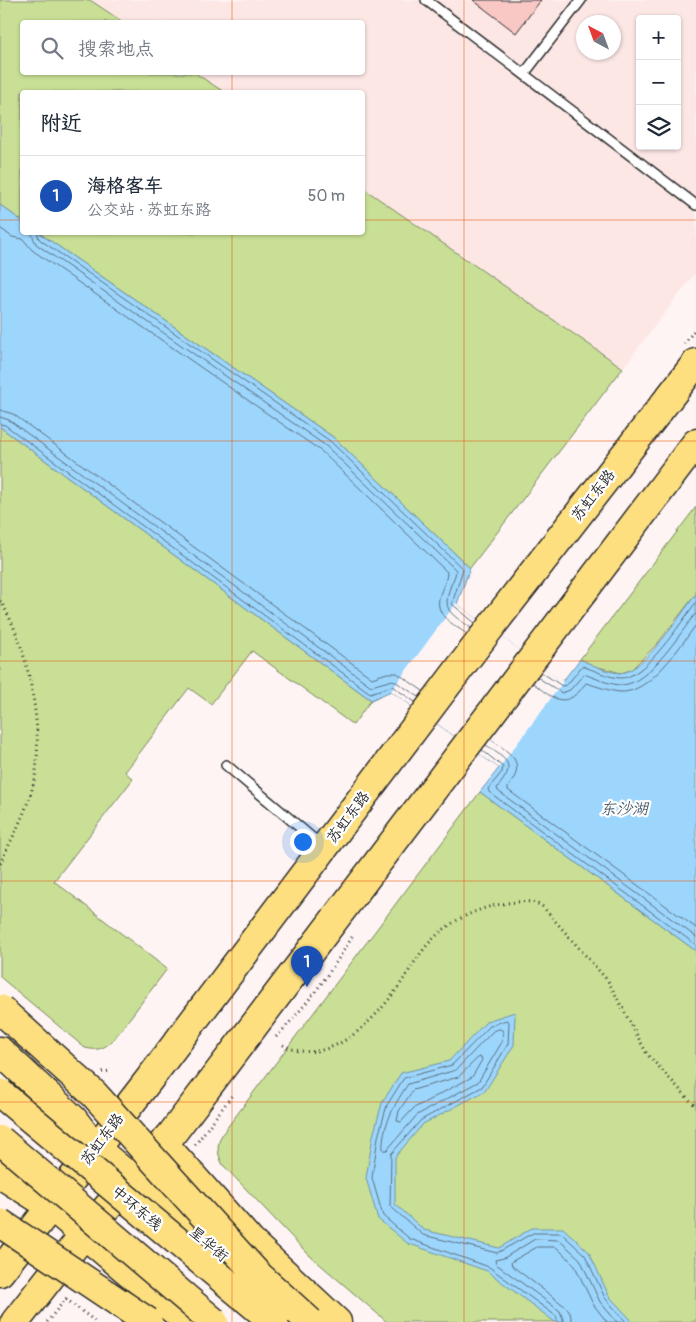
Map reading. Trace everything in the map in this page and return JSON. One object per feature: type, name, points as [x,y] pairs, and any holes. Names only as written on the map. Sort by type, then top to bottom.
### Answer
[{"type":"main road","name":"苏虹东路","points":[[0,1272],[52,1207],[490,628],[696,363]]},
{"type":"main road","points":[[15,1322],[84,1234],[163,1143],[354,895],[531,658],[696,443]]},
{"type":"main road","points":[[0,1009],[94,1094],[257,1274],[310,1322]]},
{"type":"main road","name":"星华街","points":[[0,1051],[73,1118],[95,1148],[301,1322]]},
{"type":"main road","name":"中环东线","points":[[0,1093],[274,1322]]},
{"type":"main road","points":[[0,1140],[214,1322]]},
{"type":"main road","points":[[163,1143],[252,1242],[337,1322]]},
{"type":"main road","points":[[0,1174],[52,1207],[188,1322]]},
{"type":"main road","points":[[0,1223],[148,1322]]},
{"type":"lane","points":[[426,0],[696,205]]},
{"type":"lane","points":[[524,74],[581,0]]},
{"type":"lane","points":[[226,765],[325,848]]},
{"type":"path","points":[[0,601],[10,616],[19,640],[30,684],[37,733],[38,759],[34,783],[0,864]]},
{"type":"path","points":[[283,1045],[296,1051],[307,1051],[340,1045],[382,1008],[427,945],[447,926],[480,910],[502,904],[534,902],[543,907],[596,965],[616,996],[641,1046],[679,1091],[696,1107]]},
{"type":"shaded area","points":[[90,0],[696,0],[696,272],[623,368],[365,189],[365,90],[221,90],[198,75],[365,75],[365,20],[120,20]]},
{"type":"green space","points":[[0,0],[90,0],[120,20],[20,20],[20,75],[198,75],[221,90],[20,90],[20,220],[0,205]]},
{"type":"green space","points":[[365,189],[623,368],[470,568],[333,437],[42,235],[365,235]]},
{"type":"green space","points":[[0,427],[371,700],[353,725],[252,651],[211,704],[189,688],[125,772],[133,779],[54,881],[167,969],[114,1039],[104,1047],[97,1049],[85,1048],[0,977]]},
{"type":"green space","points":[[696,507],[696,594],[658,643],[631,670],[621,673],[594,666],[580,659]]},
{"type":"green space","points":[[480,792],[696,951],[696,1322],[387,1322],[308,1254],[221,1161],[218,1145],[223,1133]]},
{"type":"water","name":"东沙湖","points":[[0,205],[20,220],[20,235],[42,235],[333,437],[470,568],[457,604],[562,682],[580,659],[610,671],[620,673],[629,671],[639,664],[661,641],[696,594],[696,951],[480,792],[499,768],[391,691],[371,700],[0,427]]},
{"type":"water","points":[[515,1012],[514,1045],[485,1091],[423,1124],[395,1157],[395,1204],[424,1230],[499,1248],[532,1228],[563,1228],[589,1252],[609,1296],[633,1322],[555,1322],[487,1271],[407,1243],[378,1219],[366,1178],[373,1136],[382,1103],[401,1073],[449,1061],[487,1021]]},
{"type":"pier","points":[[456,603],[563,682],[499,768],[391,691]]},
{"type":"building","points":[[473,0],[541,0],[516,33]]},
{"type":"place","name":"海格客车","points":[[307,987]]}]
